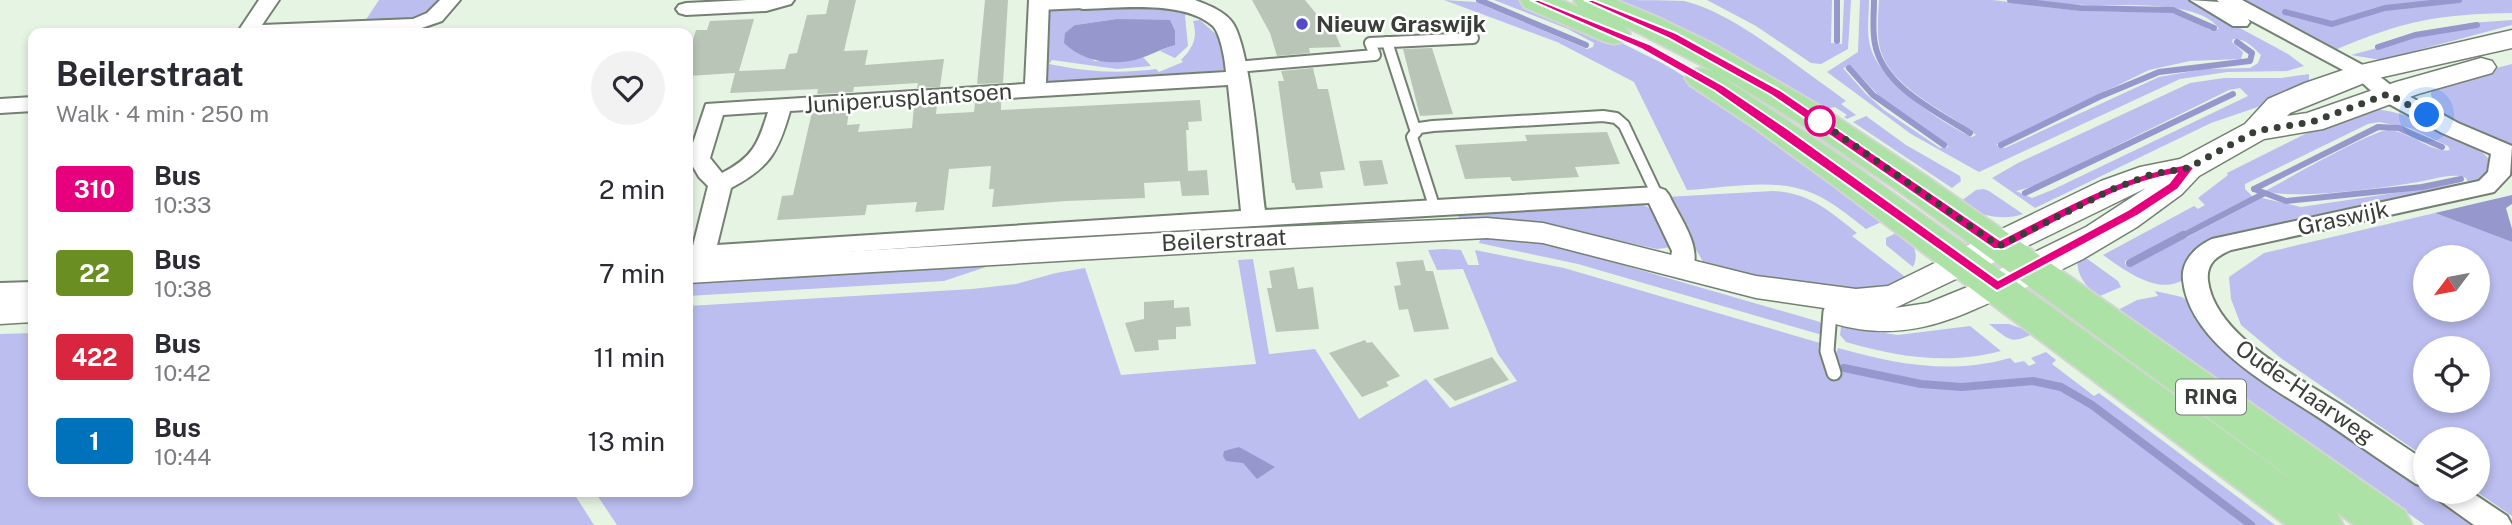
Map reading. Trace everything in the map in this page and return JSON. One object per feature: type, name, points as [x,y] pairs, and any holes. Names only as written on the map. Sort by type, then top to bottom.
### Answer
[{"type":"main road","name":"RING","points":[[1535,0],[1645,47],[1719,89],[1998,266],[2389,525]]},
{"type":"main road","name":"RING","points":[[1589,0],[1672,36],[1775,92],[1998,266],[2320,525]]},
{"type":"main road","points":[[2256,131],[2278,106],[2354,76],[2448,51],[2512,40]]},
{"type":"main road","points":[[1998,266],[2133,213],[2173,186],[2188,168],[2256,131],[2312,122],[2388,94],[2512,60]]},
{"type":"street","points":[[251,28],[269,0]]},
{"type":"street","points":[[398,28],[430,21],[443,12],[450,0]]},
{"type":"street","points":[[686,9],[766,5],[784,0]]},
{"type":"street","name":"Juniperusplantsoen","points":[[1083,2],[1178,0],[1205,11],[1224,25],[1237,73],[1254,219]]},
{"type":"street","points":[[2200,0],[2354,76]]},
{"type":"street","points":[[2227,0],[2354,76]]},
{"type":"street","name":"Juniperusplantsoen","points":[[1035,89],[1039,2]]},
{"type":"street","name":"Juniperusplantsoen","points":[[780,107],[766,155],[743,173],[720,184],[707,172],[699,158],[714,109],[780,107],[1237,73]]},
{"type":"street","name":"Graswijk","points":[[2197,294],[2194,285],[2196,265],[2212,248],[2486,187],[2499,175],[2507,153],[2450,128],[2354,76]]},
{"type":"street","points":[[0,106],[28,104]]},
{"type":"street","points":[[694,263],[720,184]]},
{"type":"street","points":[[1657,195],[1684,251],[1681,269]]},
{"type":"street","name":"Beilerstraat","points":[[694,263],[1437,219],[1657,195]]},
{"type":"street","name":"Beilerstraat","points":[[1011,243],[1254,219],[1437,219],[1543,233],[1756,287],[1830,312],[1874,321],[1910,321],[1941,313],[1998,266]]},
{"type":"street","name":"Beilerstraat","points":[[1756,287],[1856,301],[1882,300],[1998,266]]},
{"type":"street","points":[[0,292],[28,290]]},
{"type":"street","name":"Oude-Haarweg","points":[[2197,294],[2214,322],[2233,342],[2413,467]]},
{"type":"street","points":[[0,312],[28,310]]},
{"type":"street","points":[[2466,504],[2497,525]]},
{"type":"lane","name":"Juniperusplantsoen","points":[[1039,2],[1083,2]]},
{"type":"lane","points":[[1237,73],[1375,55],[1370,43],[1473,38]]},
{"type":"lane","points":[[1387,42],[1416,132]]},
{"type":"lane","points":[[1437,219],[1412,136],[1419,128],[1433,126],[1603,116],[1616,118],[1624,125],[1657,195]]},
{"type":"lane","points":[[1830,312],[1827,351],[1829,366],[1834,373]]},
{"type":"shaded area","points":[[379,0],[441,0],[426,14],[417,18],[365,21]]},
{"type":"shaded area","points":[[1444,0],[1476,2],[1587,49],[1593,47],[1594,43],[1568,29],[1494,0],[1526,0],[1662,63],[1888,219],[1866,229],[1819,196],[1798,188],[1766,184],[1687,190],[1634,82],[1557,42]]},
{"type":"shaded area","points":[[1603,0],[1684,1],[1704,7],[1781,53],[1846,101],[1841,104],[1856,115],[1847,119],[1844,117],[1847,115],[1835,107],[1825,109],[1754,71]]},
{"type":"shaded area","points":[[1707,0],[1832,0],[1831,43],[1842,44],[1844,0],[1851,0],[1848,49],[1821,64],[1811,63],[1756,26]]},
{"type":"shaded area","points":[[1860,0],[1869,0],[1869,43],[1877,62],[1899,88],[1929,112],[1972,137],[1976,135],[1919,96],[1893,73],[1879,44],[1879,0],[1993,0],[2080,11],[2168,12],[2187,17],[2210,30],[2219,29],[2210,20],[2196,13],[2160,6],[2030,0],[2188,0],[2288,54],[2304,66],[2287,71],[2227,72],[2180,79],[1979,172],[1911,134],[1827,72],[1858,52]],"holes":[[[2233,39],[2245,42],[2255,49],[2261,55],[2258,63],[2250,68],[2204,69],[2159,77],[2005,148],[1996,145],[2149,70],[2190,61],[2241,59],[2243,52],[2232,42]],[[1851,66],[1881,98],[1949,147],[1940,148],[1884,110],[1843,68]]]},
{"type":"shaded area","points":[[2238,0],[2512,0],[2512,13],[2463,15],[2421,21],[2381,32],[2335,50]]},
{"type":"shaded area","points":[[1153,6],[1187,12],[1185,16],[1188,46],[1175,58],[1160,51],[1172,45],[1117,19],[1075,25],[1094,61],[1143,57],[1151,66],[1117,69],[1052,60],[1049,64],[1102,71],[1156,69],[1159,72],[1183,62],[1181,60],[1195,38],[1193,21],[1200,20],[1218,36],[1227,70],[1053,83],[1043,79],[1045,10]]},
{"type":"shaded area","points":[[1117,19],[1170,20],[1175,31],[1175,45],[1131,61],[1110,62],[1080,55],[1064,43],[1065,33],[1075,25]]},
{"type":"shaded area","points":[[2512,20],[2512,25],[2381,60],[2351,55],[2470,23]]},
{"type":"shaded area","points":[[2512,64],[2512,145],[2462,127],[2440,111],[2433,102],[2431,91],[2438,83]]},
{"type":"shaded area","points":[[2309,74],[2309,85],[2287,97],[2211,123],[2035,208],[1992,178],[2018,163],[2190,83],[2224,78],[2281,78]],"holes":[[[2240,88],[2248,96],[2052,190],[2032,198],[2016,191],[2035,186],[2229,90]]]},
{"type":"shaded area","points":[[2376,109],[2389,111],[2437,127],[2467,142],[2489,159],[2490,169],[2486,177],[2469,187],[2214,239],[2184,279],[2174,284],[2164,285],[2142,279],[2103,255],[2194,206],[2198,209],[2205,205],[2198,198],[2228,175],[2227,173],[2321,126]],"holes":[[[2379,122],[2410,128],[2448,146],[2450,150],[2436,149],[2389,130],[2348,146],[2265,191],[2296,194],[2340,192],[2455,176],[2466,178],[2468,182],[2301,207],[2262,198],[2132,266],[2125,264],[2125,261],[2253,197],[2245,189],[2245,184],[2368,124]]]},
{"type":"shaded area","points":[[1866,116],[1906,145],[1960,176],[1961,181],[1952,188],[1853,122]]},
{"type":"shaded area","points":[[1984,189],[2023,214],[1989,216],[1957,204],[1976,190]]},
{"type":"shaded area","points":[[1773,191],[1808,199],[1828,211],[1857,233],[1852,236],[1908,279],[1886,290],[1849,297],[1706,267],[1666,197]]},
{"type":"shaded area","points":[[2512,195],[2512,204],[2506,208],[2512,229],[2512,242],[2435,213]]},
{"type":"shaded area","points":[[1637,202],[1656,211],[1672,247],[1657,249],[1607,238],[1460,219],[1456,213]]},
{"type":"shaded area","points":[[2435,213],[2512,242],[2512,516],[2490,501],[2490,427],[2413,427],[2413,449],[2282,359],[2241,325],[2231,299],[2229,277],[2264,253]]},
{"type":"shaded area","points":[[1902,230],[1914,247],[1916,257],[1913,267],[1886,245],[1886,238]]},
{"type":"shaded area","points":[[1481,237],[1537,242],[1564,248],[1820,322],[1822,335],[1578,264],[1479,243]]},
{"type":"shaded area","points":[[1428,250],[1461,250],[1468,265],[1479,265],[1475,250],[1564,268],[1820,343],[1818,348],[1822,349],[1824,363],[1838,370],[1835,356],[1838,348],[1902,363],[1945,367],[2010,358],[2015,363],[2024,361],[2029,366],[2036,363],[2031,358],[2046,352],[2056,360],[2052,364],[2094,396],[2099,393],[2275,525],[617,525],[598,497],[693,497],[693,306],[972,289],[1016,284],[1085,268],[1121,375],[1256,364],[1238,260],[1253,259],[1269,354],[1315,349],[1359,419],[1426,379],[1450,408],[1517,381],[1498,354],[1463,269],[1437,270]]},
{"type":"shaded area","points":[[2079,253],[2118,281],[2121,287],[2100,296],[2095,293],[2085,284],[2079,272]]},
{"type":"shaded area","points":[[989,266],[944,281],[693,296],[693,283]]},
{"type":"shaded area","points":[[2155,291],[2182,297],[2413,474],[2413,504],[2456,504],[2487,525],[2425,525],[2118,310],[2137,300],[2158,296]]},
{"type":"shaded area","points":[[1989,324],[2009,324],[2034,333],[2020,339],[2010,339]]},
{"type":"shaded area","points":[[1970,326],[2001,351],[1962,358],[1923,357],[1846,342],[1840,335],[1841,327],[1898,335]]},
{"type":"shaded area","points":[[28,333],[28,497],[576,497],[594,525],[0,525],[0,334]]},
{"type":"shaded area","points":[[1239,447],[1275,467],[1257,479],[1243,463],[1226,461],[1223,456],[1224,451]]},
{"type":"building","points":[[829,0],[856,0],[844,51],[868,50],[865,65],[944,59],[940,87],[917,88],[918,83],[854,87],[853,92],[817,94],[818,89],[730,93],[735,73],[693,76],[693,39],[696,30],[707,30],[710,21],[754,19],[739,71],[785,69],[789,54],[797,53],[807,15],[826,14]]},
{"type":"building","points":[[985,0],[1008,0],[1003,83],[977,84]]},
{"type":"building","name":"Nieuw Graswijk","points":[[1252,0],[1305,0],[1323,22],[1330,21],[1341,47],[1309,48],[1310,53],[1277,56],[1270,33]]},
{"type":"building","points":[[1432,48],[1453,114],[1420,116],[1403,49]]},
{"type":"building","points":[[1313,68],[1318,89],[1328,89],[1345,170],[1320,172],[1323,188],[1296,190],[1292,183],[1278,81],[1284,81],[1281,71]]},
{"type":"building","points":[[1200,100],[1202,121],[1188,122],[1189,130],[1186,130],[1188,171],[1207,170],[1209,195],[1182,196],[1180,181],[1144,183],[1145,198],[992,207],[994,189],[989,189],[991,166],[949,169],[944,210],[915,212],[917,202],[867,205],[865,215],[777,220],[782,196],[793,195],[812,112],[849,110],[847,125],[860,124],[858,132],[912,128],[914,106],[937,105],[936,114],[974,112],[975,103],[1001,101],[1001,110]]},
{"type":"building","points":[[1607,132],[1620,164],[1575,167],[1579,177],[1512,181],[1510,177],[1465,179],[1455,145],[1527,141],[1525,135]]},
{"type":"building","points":[[1382,160],[1388,184],[1364,186],[1359,161]]},
{"type":"building","points":[[1423,260],[1426,271],[1433,271],[1449,329],[1414,332],[1408,309],[1399,310],[1394,286],[1401,285],[1396,262]]},
{"type":"building","points":[[1294,267],[1298,289],[1313,287],[1319,329],[1276,332],[1267,288],[1272,288],[1269,271]]},
{"type":"building","points":[[1174,300],[1174,308],[1189,307],[1191,326],[1176,327],[1176,339],[1158,340],[1159,350],[1135,352],[1125,323],[1144,319],[1144,302]]},
{"type":"building","points":[[1365,340],[1367,343],[1372,342],[1400,376],[1386,382],[1389,386],[1362,397],[1329,353]]},
{"type":"building","points":[[1492,357],[1509,380],[1455,401],[1433,379]]},
{"type":"waterway","points":[[1479,0],[1586,45]]},
{"type":"waterway","points":[[1837,0],[1837,41]]},
{"type":"waterway","points":[[1874,0],[1875,44],[1889,73],[1913,97],[1970,133]]},
{"type":"waterway","points":[[2010,0],[2080,8],[2173,10],[2214,28]]},
{"type":"waterway","points":[[2285,12],[2332,24],[2385,8],[2459,0]]},
{"type":"waterway","points":[[2378,47],[2415,35],[2477,25]]},
{"type":"waterway","points":[[2001,145],[2099,97],[2159,72],[2250,61],[2252,53],[2237,42]]},
{"type":"waterway","points":[[1849,68],[1873,95],[1944,145]]},
{"type":"waterway","points":[[2025,193],[2233,94]]},
{"type":"waterway","points":[[2442,147],[2399,128],[2378,127],[2254,189],[2286,201],[2422,187],[2461,179]]},
{"type":"waterway","points":[[2180,237],[2263,194]]},
{"type":"waterway","points":[[2130,263],[2183,235]]},
{"type":"waterway","points":[[1844,368],[1921,384],[1962,387],[2033,381],[2061,387],[2092,405],[2251,525]]},
{"type":"bus line","name":"310","points":[[1535,0],[1645,47],[1719,89],[1784,132],[1997,286],[2032,270],[2133,213],[2173,186],[2188,168],[2152,174],[2113,189],[1999,246],[1775,92],[1672,36],[1589,0]]},
{"type":"place","name":"Nieuw Graswijk","points":[[1302,24]]},
{"type":"route","points":[[1820,121],[1812,116],[1999,246],[2113,189],[2152,174],[2188,168],[2256,131],[2312,122],[2388,94],[2427,115]]}]
